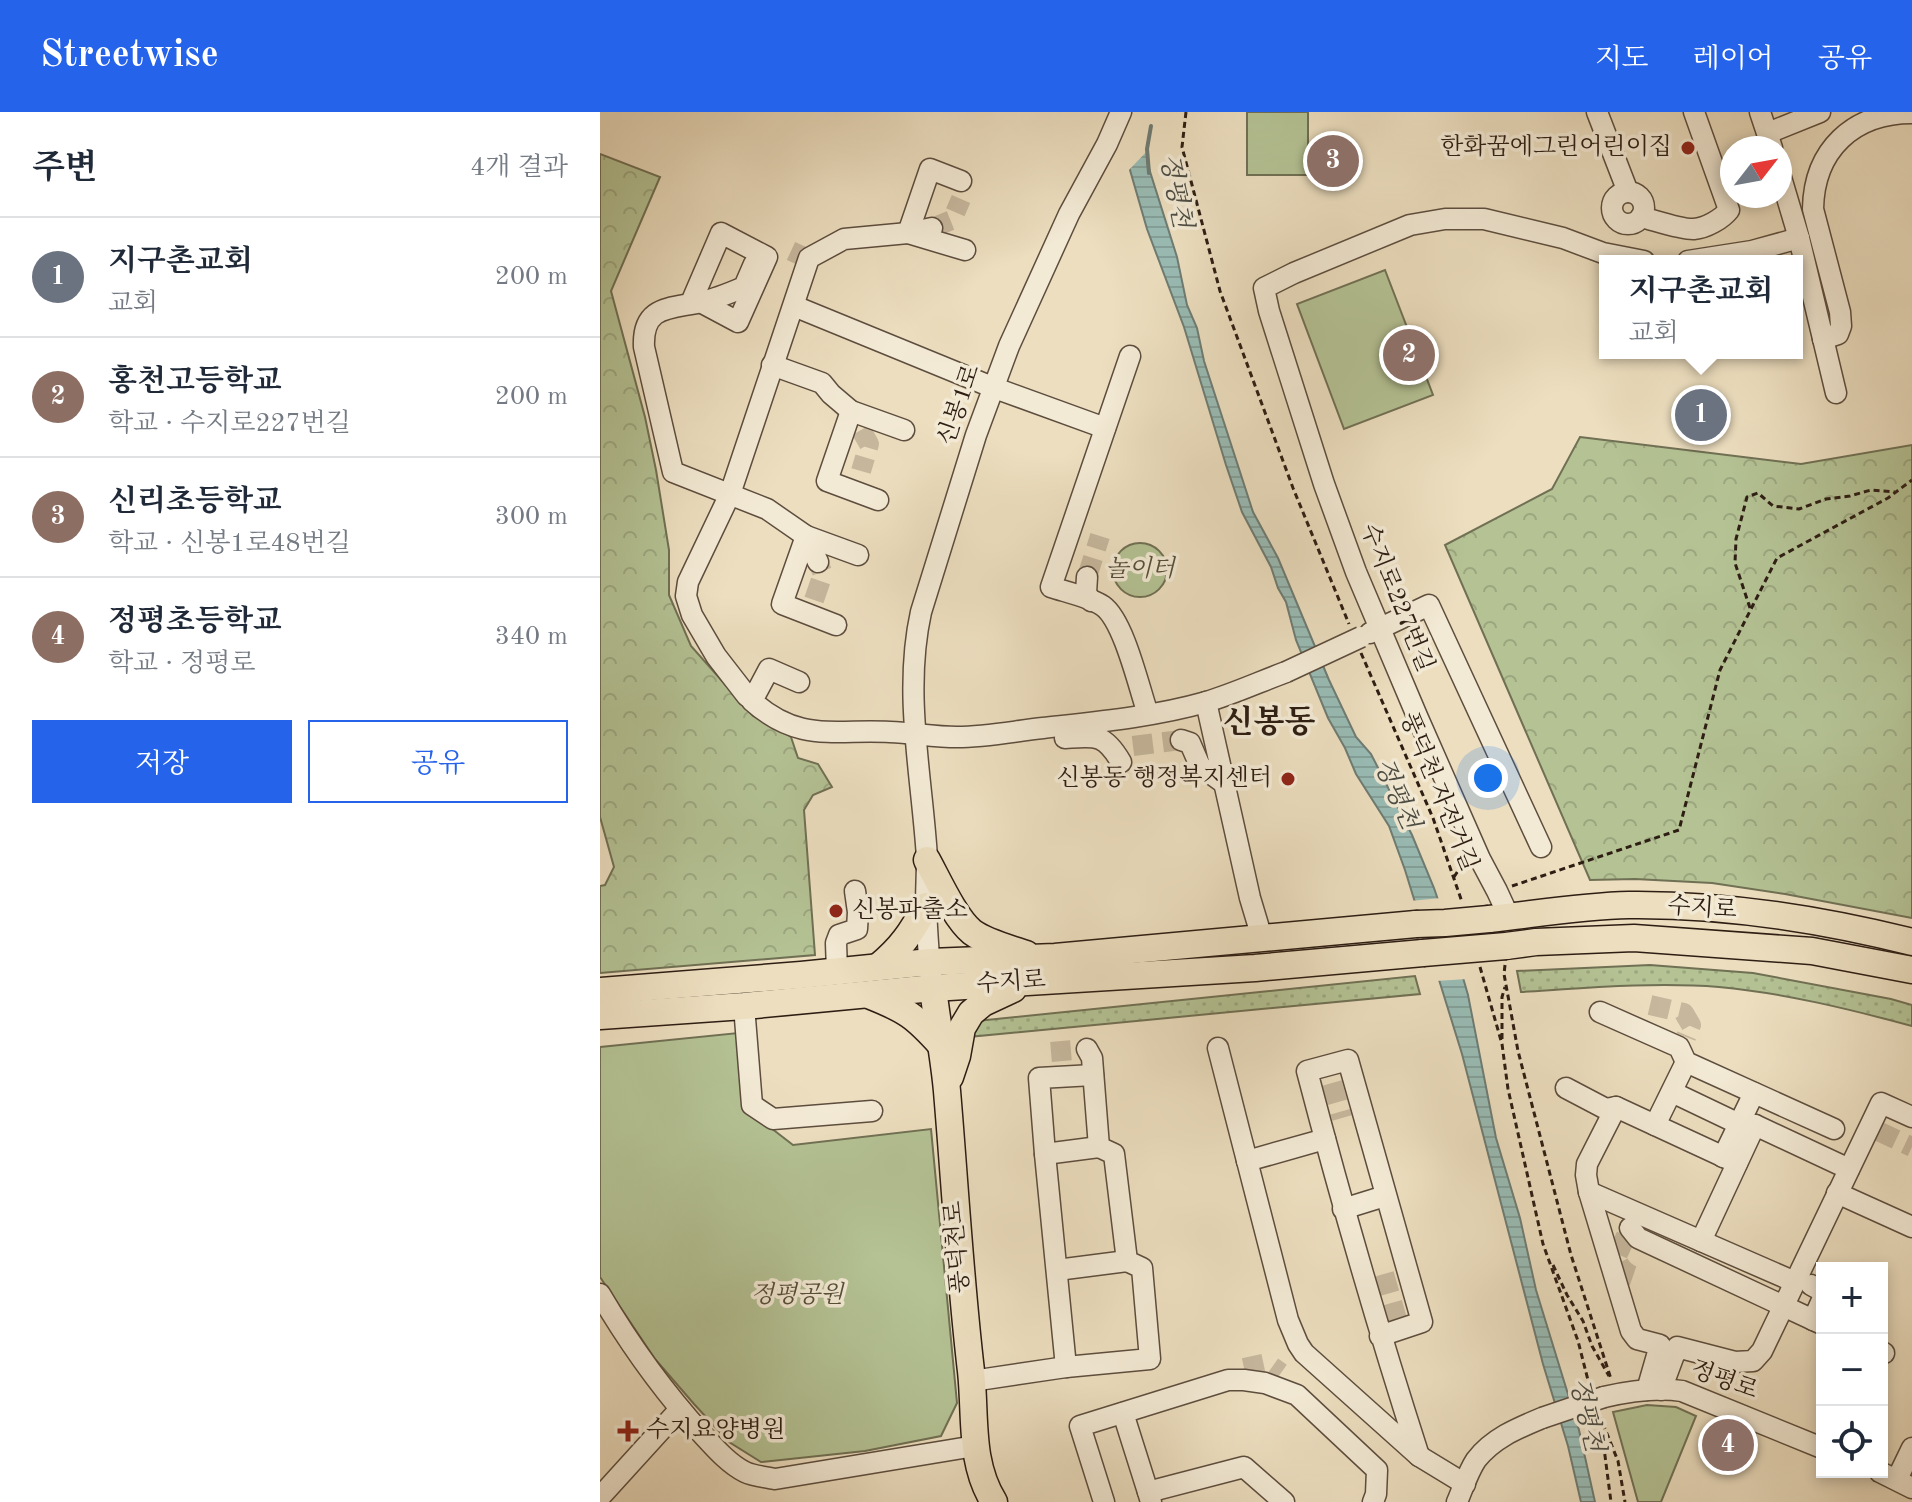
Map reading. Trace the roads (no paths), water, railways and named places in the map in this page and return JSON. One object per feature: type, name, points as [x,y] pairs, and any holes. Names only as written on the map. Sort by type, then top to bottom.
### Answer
[{"type":"main road","points":[[927,860],[955,909],[973,932],[989,941],[1037,957]]},
{"type":"main road","name":"수지로","points":[[600,1016],[867,994],[931,975],[1037,957],[1445,923],[1584,907],[1629,905],[1759,913],[1912,942]]},
{"type":"main road","points":[[878,967],[897,951],[926,906]]},
{"type":"main road","name":"수지로","points":[[600,991],[878,967],[931,975],[1028,982],[1255,968],[1536,942],[1634,938],[1812,951],[1912,970]]},
{"type":"main road","name":"풍덕천로","points":[[931,975],[947,1088],[975,1446],[980,1474],[994,1502]]},
{"type":"main road","points":[[947,1088],[962,1028],[971,1013],[997,995],[1028,982]]},
{"type":"main road","points":[[867,994],[904,1009],[920,1021],[941,1045]]},
{"type":"street","name":"신봉1로","points":[[931,975],[926,906],[927,860],[913,666],[921,612],[992,387],[1052,249],[1121,112]]},
{"type":"street","points":[[1595,114],[1628,192],[1618,195],[1613,205],[1614,215],[1693,229],[1726,215],[1729,210],[1694,112]]},
{"type":"street","points":[[1760,112],[1768,136]]},
{"type":"street","points":[[1779,136],[1820,112]]},
{"type":"street","points":[[1823,339],[1838,334],[1841,326],[1813,209],[1819,172],[1834,145],[1858,126],[1881,117],[1912,113]]},
{"type":"street","points":[[908,233],[930,169],[961,181]]},
{"type":"street","points":[[1790,208],[1836,393]]},
{"type":"street","name":"수지로227번길","points":[[1488,917],[1497,891],[1362,635],[1356,572],[1324,484],[1264,288],[1396,230],[1445,219],[1484,219],[1563,238],[1609,255]]},
{"type":"street","points":[[1609,255],[1631,220]]},
{"type":"street","points":[[747,696],[716,656],[690,610],[686,596],[688,582],[730,494],[794,306],[805,257],[844,239],[932,228]]},
{"type":"street","points":[[908,233],[965,250]]},
{"type":"street","points":[[1726,255],[1799,238]]},
{"type":"street","points":[[754,264],[744,287],[701,302],[657,312],[643,332],[673,472],[767,509],[806,536],[858,555]]},
{"type":"street","points":[[794,306],[992,387],[1105,428]]},
{"type":"street","points":[[1130,356],[1051,587],[1106,608],[1119,627],[1148,714]]},
{"type":"street","points":[[772,365],[822,383],[851,411],[904,430]]},
{"type":"street","points":[[851,411],[861,430]]},
{"type":"street","points":[[851,411],[827,481],[878,500]]},
{"type":"street","points":[[806,536],[818,562]]},
{"type":"street","points":[[806,536],[782,604],[836,625]]},
{"type":"street","points":[[1087,577],[1086,593],[1091,601]]},
{"type":"street","points":[[799,682],[769,669],[752,701],[781,722],[811,731],[889,731],[958,737],[1026,730],[1148,714],[1206,702],[1286,672],[1429,605],[1541,847]]},
{"type":"street","points":[[1206,702],[1250,898],[1262,938]]},
{"type":"street","points":[[1026,730],[1035,741],[1090,736],[1101,738],[1121,762]]},
{"type":"street","points":[[1181,740],[1190,743],[1200,766],[1225,784]]},
{"type":"street","points":[[837,971],[836,943],[839,935],[857,929],[855,891]]},
{"type":"street","points":[[744,1006],[752,1105],[773,1119],[872,1111]]},
{"type":"street","points":[[1600,1012],[1684,1049],[1754,1093],[1834,1129]]},
{"type":"street","points":[[1218,1048],[1288,1320],[1298,1344],[1304,1353],[1461,1493]]},
{"type":"street","points":[[1087,1049],[1092,1058],[1099,1147]]},
{"type":"street","points":[[1655,1125],[1672,1092],[1684,1049]]},
{"type":"street","points":[[1392,1329],[1422,1322],[1348,1060],[1330,1074],[1307,1071],[1343,1209],[1392,1329],[1419,1456]]},
{"type":"street","points":[[1066,1367],[1039,1078],[1093,1075]]},
{"type":"street","points":[[1566,1088],[1606,1109],[1616,1107],[1730,1160]]},
{"type":"street","points":[[1672,1092],[1849,1169]]},
{"type":"street","points":[[1701,1241],[1730,1160],[1747,1124],[1754,1093]]},
{"type":"street","points":[[1816,1311],[1812,1290],[1837,1193],[1874,1129],[1881,1103],[1912,1117]]},
{"type":"street","points":[[1616,1107],[1587,1164],[1586,1175],[1631,1331],[1637,1339],[1660,1345],[1654,1390]]},
{"type":"street","points":[[1247,1161],[1325,1139]]},
{"type":"street","points":[[1045,1154],[1099,1147],[1114,1154],[1127,1261]]},
{"type":"street","points":[[1589,1192],[1631,1226],[1638,1238],[1816,1321]]},
{"type":"street","points":[[1837,1193],[1912,1227]]},
{"type":"street","points":[[1343,1209],[1385,1196]]},
{"type":"street","points":[[1631,1226],[1701,1241],[1812,1290]]},
{"type":"street","points":[[972,1381],[1150,1359],[1142,1268],[1127,1261],[1057,1270]]},
{"type":"street","points":[[1654,1390],[1677,1347],[1735,1362],[1753,1361],[1762,1351],[1783,1306],[1812,1290]]},
{"type":"street","points":[[600,1294],[652,1374],[680,1409],[720,1453],[746,1473],[775,1479],[975,1446]]},
{"type":"street","points":[[1281,1373],[1292,1393]]},
{"type":"street","points":[[1104,1502],[1080,1426],[1228,1380],[1244,1380],[1265,1383],[1297,1395],[1377,1470],[1378,1483],[1373,1502]]},
{"type":"street","name":"정평로","points":[[1461,1493],[1478,1458],[1506,1435],[1542,1418],[1654,1390],[1682,1391],[1694,1395],[1816,1446]]},
{"type":"street","points":[[600,1497],[680,1409]]},
{"type":"street","points":[[1123,1413],[1150,1497],[1244,1467],[1284,1502]]},
{"type":"street","points":[[1896,1480],[1912,1448]]},
{"type":"water","name":"정평천","points":[[1147,144],[1147,162],[1177,257],[1187,305],[1197,328],[1204,361],[1253,512],[1278,558],[1356,737],[1371,754],[1412,835],[1455,950],[1468,995],[1496,1138],[1520,1218],[1536,1290],[1579,1430],[1595,1502],[1581,1502],[1462,1054],[1405,870],[1389,826],[1356,774],[1328,718],[1296,640],[1286,602],[1242,512],[1184,327],[1147,229],[1130,170],[1129,149]]},
{"type":"waterway","name":"정평천","points":[[1149,173],[1147,149],[1151,126]]},
{"type":"tunnel","points":[[932,228],[952,220],[961,199]]},
{"type":"tunnel","points":[[791,251],[802,256]]},
{"type":"tunnel","points":[[861,430],[869,444],[861,471]]},
{"type":"tunnel","points":[[1087,577],[1100,536]]},
{"type":"tunnel","points":[[814,600],[823,574],[818,562]]},
{"type":"tunnel","points":[[1133,746],[1181,740]]},
{"type":"tunnel","points":[[1650,1005],[1684,1013],[1691,1025],[1686,1037]]},
{"type":"tunnel","points":[[1051,1052],[1087,1049]]},
{"type":"tunnel","points":[[1332,1083],[1342,1118]]},
{"type":"tunnel","points":[[1878,1131],[1912,1147]]},
{"type":"tunnel","points":[[1626,1236],[1616,1258],[1624,1270],[1637,1277]]},
{"type":"tunnel","points":[[1384,1274],[1398,1323]]},
{"type":"tunnel","points":[[1244,1368],[1267,1363],[1281,1373]]},
{"type":"place","name":"한화꿈에그린어린이집","points":[[1688,148]]},
{"type":"place","name":"신리초등학교","points":[[1333,161]]},
{"type":"place","name":"홍천고등학교","points":[[1409,355]]},
{"type":"place","name":"지구촌교회","points":[[1701,415]]},
{"type":"place","name":"신봉동 행정복지센터","points":[[1288,779]]},
{"type":"place","name":"신봉파출소","points":[[836,911]]},
{"type":"place","name":"수지요양병원","points":[[628,1431]]},
{"type":"place","name":"정평초등학교","points":[[1728,1445]]},
{"type":"district","name":"신봉동","points":[[1269,724]]},
{"type":"park label","name":"놀이터","points":[[1140,570]]},
{"type":"park label","name":"정평공원","points":[[797,1296]]}]
